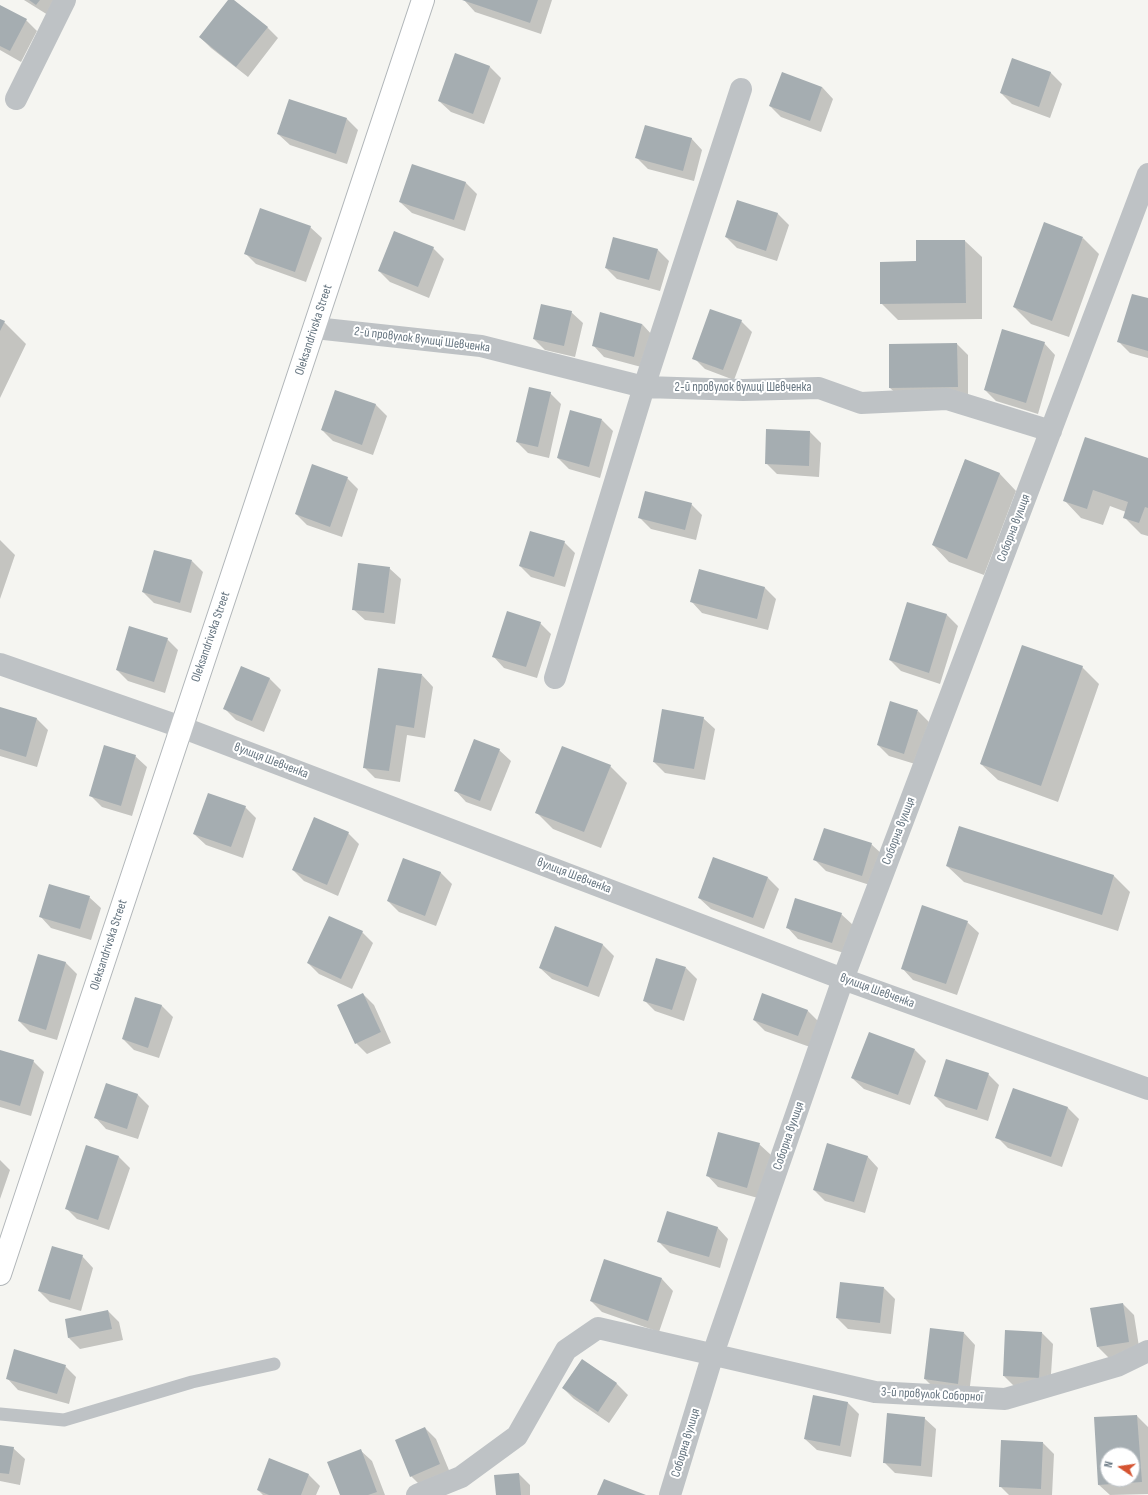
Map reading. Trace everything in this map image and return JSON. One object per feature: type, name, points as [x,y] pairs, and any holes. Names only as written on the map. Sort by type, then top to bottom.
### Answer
[{"type":"main road","name":"Oleksandrivska Street","points":[[0,1274],[423,0]]},
{"type":"street","points":[[16,99],[64,0]]},
{"type":"street","points":[[555,678],[644,387],[741,89]]},
{"type":"street","name":"Соборна вулиця","points":[[670,1495],[713,1354],[843,979],[1148,174]]},
{"type":"street","name":"2-й провулок вулиці Шевченка","points":[[315,328],[481,346],[644,387],[743,390],[819,388],[861,403],[947,399],[1051,431]]},
{"type":"street","name":"вулиця Шевченка","points":[[0,664],[181,727],[843,979],[1148,1089]]},
{"type":"street","name":"3-й провулок Соборної","points":[[417,1495],[461,1477],[517,1436],[566,1350],[598,1328],[875,1392],[1005,1399],[1117,1366],[1148,1351]]},
{"type":"lane","points":[[0,1414],[64,1420],[192,1382],[274,1364]]},
{"type":"building","points":[[29,0],[40,0],[36,5]]},
{"type":"building","points":[[228,0],[234,0],[268,27],[236,67],[199,37]]},
{"type":"building","points":[[462,0],[538,0],[530,23]]},
{"type":"building","points":[[0,5],[27,19],[10,51],[0,46]]},
{"type":"building","points":[[455,53],[490,66],[473,114],[438,101]]},
{"type":"building","points":[[1012,58],[1051,72],[1039,107],[1000,93]]},
{"type":"building","points":[[782,72],[822,87],[810,121],[769,106]]},
{"type":"building","points":[[289,99],[347,118],[336,154],[277,134]]},
{"type":"building","points":[[645,125],[692,138],[683,171],[635,158]]},
{"type":"building","points":[[412,164],[466,182],[454,220],[399,202]]},
{"type":"building","points":[[737,200],[778,213],[766,251],[725,237]]},
{"type":"building","points":[[260,208],[311,226],[295,272],[244,254]]},
{"type":"building","points":[[1044,222],[1083,237],[1052,321],[1013,307]]},
{"type":"building","points":[[394,231],[434,247],[418,287],[378,271]]},
{"type":"building","points":[[613,237],[658,249],[649,280],[605,268]]},
{"type":"building","points":[[916,240],[965,240],[966,303],[880,304],[880,262],[916,261]]},
{"type":"building","points":[[1132,294],[1148,298],[1148,351],[1117,342]]},
{"type":"building","points":[[541,304],[572,311],[564,346],[533,339]]},
{"type":"building","points":[[710,309],[742,320],[723,370],[692,359]]},
{"type":"building","points":[[600,312],[642,324],[634,357],[592,346]]},
{"type":"building","points":[[0,319],[5,321],[0,331]]},
{"type":"building","points":[[1002,329],[1045,342],[1026,403],[984,390]]},
{"type":"building","points":[[957,343],[958,387],[889,388],[889,344]]},
{"type":"building","points":[[529,387],[551,392],[538,447],[516,442]]},
{"type":"building","points":[[335,390],[376,404],[362,445],[321,430]]},
{"type":"building","points":[[570,410],[602,419],[589,467],[557,458]]},
{"type":"building","points":[[766,429],[810,431],[809,466],[765,464]]},
{"type":"building","points":[[1085,437],[1148,458],[1148,508],[1145,507],[1139,523],[1123,518],[1128,502],[1093,490],[1087,509],[1063,501]]},
{"type":"building","points":[[965,459],[1000,473],[967,559],[932,545]]},
{"type":"building","points":[[312,464],[348,477],[330,527],[295,514]]},
{"type":"building","points":[[645,491],[692,503],[685,530],[638,518]]},
{"type":"building","points":[[530,531],[565,541],[554,577],[519,566]]},
{"type":"building","points":[[154,550],[192,560],[180,603],[142,592]]},
{"type":"building","points":[[358,563],[390,567],[384,613],[352,610]]},
{"type":"building","points":[[699,569],[765,587],[757,619],[690,602]]},
{"type":"building","points":[[907,602],[947,614],[929,673],[889,660]]},
{"type":"building","points":[[507,611],[541,622],[526,667],[492,657]]},
{"type":"building","points":[[129,626],[168,638],[154,682],[116,670]]},
{"type":"building","points":[[1022,645],[1083,666],[1041,786],[980,764]]},
{"type":"building","points":[[241,666],[270,678],[252,721],[223,709]]},
{"type":"building","points":[[378,668],[422,674],[414,728],[396,725],[389,771],[363,768]]},
{"type":"building","points":[[890,701],[918,710],[904,754],[877,745]]},
{"type":"building","points":[[0,707],[37,718],[26,757],[0,749]]},
{"type":"building","points":[[662,709],[704,717],[694,769],[653,762]]},
{"type":"building","points":[[474,739],[500,749],[480,801],[454,791]]},
{"type":"building","points":[[104,745],[136,755],[121,806],[89,796]]},
{"type":"building","points":[[562,746],[611,765],[584,832],[535,813]]},
{"type":"building","points":[[208,793],[246,806],[231,847],[193,834]]},
{"type":"building","points":[[314,817],[349,832],[327,885],[292,870]]},
{"type":"building","points":[[959,826],[1114,875],[1102,915],[946,866]]},
{"type":"building","points":[[824,828],[872,843],[862,876],[813,860]]},
{"type":"building","points":[[713,857],[768,877],[753,918],[698,898]]},
{"type":"building","points":[[403,858],[441,872],[425,916],[387,901]]},
{"type":"building","points":[[49,884],[90,896],[80,929],[39,917]]},
{"type":"building","points":[[795,898],[842,913],[832,943],[786,928]]},
{"type":"building","points":[[922,905],[968,921],[946,984],[901,969]]},
{"type":"building","points":[[329,916],[363,931],[341,979],[307,963]]},
{"type":"building","points":[[555,926],[603,944],[588,987],[539,968]]},
{"type":"building","points":[[38,954],[66,962],[46,1030],[18,1021]]},
{"type":"building","points":[[656,958],[686,967],[672,1010],[643,1001]]},
{"type":"building","points":[[363,993],[381,1032],[355,1044],[337,1005]]},
{"type":"building","points":[[762,993],[808,1010],[798,1036],[753,1020]]},
{"type":"building","points":[[135,997],[162,1005],[148,1048],[122,1039]]},
{"type":"building","points":[[869,1032],[915,1049],[898,1095],[851,1078]]},
{"type":"building","points":[[0,1050],[34,1060],[20,1106],[0,1100]]},
{"type":"building","points":[[946,1059],[989,1073],[977,1110],[934,1096]]},
{"type":"building","points":[[106,1083],[138,1094],[127,1129],[94,1118]]},
{"type":"building","points":[[1013,1088],[1068,1107],[1051,1157],[995,1138]]},
{"type":"building","points":[[718,1132],[760,1143],[747,1188],[706,1176]]},
{"type":"building","points":[[827,1143],[868,1156],[854,1202],[813,1190]]},
{"type":"building","points":[[86,1145],[119,1156],[98,1220],[65,1209]]},
{"type":"building","points":[[667,1211],[718,1227],[709,1257],[657,1242]]},
{"type":"building","points":[[52,1246],[83,1255],[70,1300],[38,1291]]},
{"type":"building","points":[[604,1259],[662,1278],[648,1321],[590,1301]]},
{"type":"building","points":[[840,1282],[884,1287],[880,1323],[836,1318]]},
{"type":"building","points":[[1123,1303],[1129,1342],[1097,1347],[1090,1308]]},
{"type":"building","points":[[108,1310],[112,1329],[68,1338],[65,1319]]},
{"type":"building","points":[[930,1328],[964,1332],[958,1384],[924,1379]]},
{"type":"building","points":[[1005,1330],[1042,1332],[1039,1378],[1003,1376]]},
{"type":"building","points":[[14,1349],[66,1365],[57,1394],[6,1379]]},
{"type":"building","points":[[582,1359],[617,1383],[598,1412],[562,1388]]},
{"type":"building","points":[[813,1395],[848,1402],[840,1446],[804,1439]]},
{"type":"building","points":[[887,1413],[925,1417],[921,1466],[883,1463]]},
{"type":"building","points":[[1137,1415],[1139,1447],[1100,1447],[1100,1485],[1098,1485],[1094,1417]]},
{"type":"building","points":[[425,1427],[440,1464],[410,1477],[395,1440]]},
{"type":"building","points":[[1001,1440],[1043,1442],[1041,1489],[999,1487]]},
{"type":"building","points":[[0,1445],[14,1447],[9,1474],[0,1473]]},
{"type":"building","points":[[361,1449],[377,1492],[368,1495],[340,1495],[327,1462]]},
{"type":"building","points":[[1140,1455],[1142,1482],[1140,1482]]},
{"type":"building","points":[[269,1458],[309,1474],[301,1495],[269,1495],[257,1490]]},
{"type":"building","points":[[519,1473],[521,1495],[496,1495],[494,1475]]},
{"type":"building","points":[[604,1479],[646,1495],[597,1495]]}]
